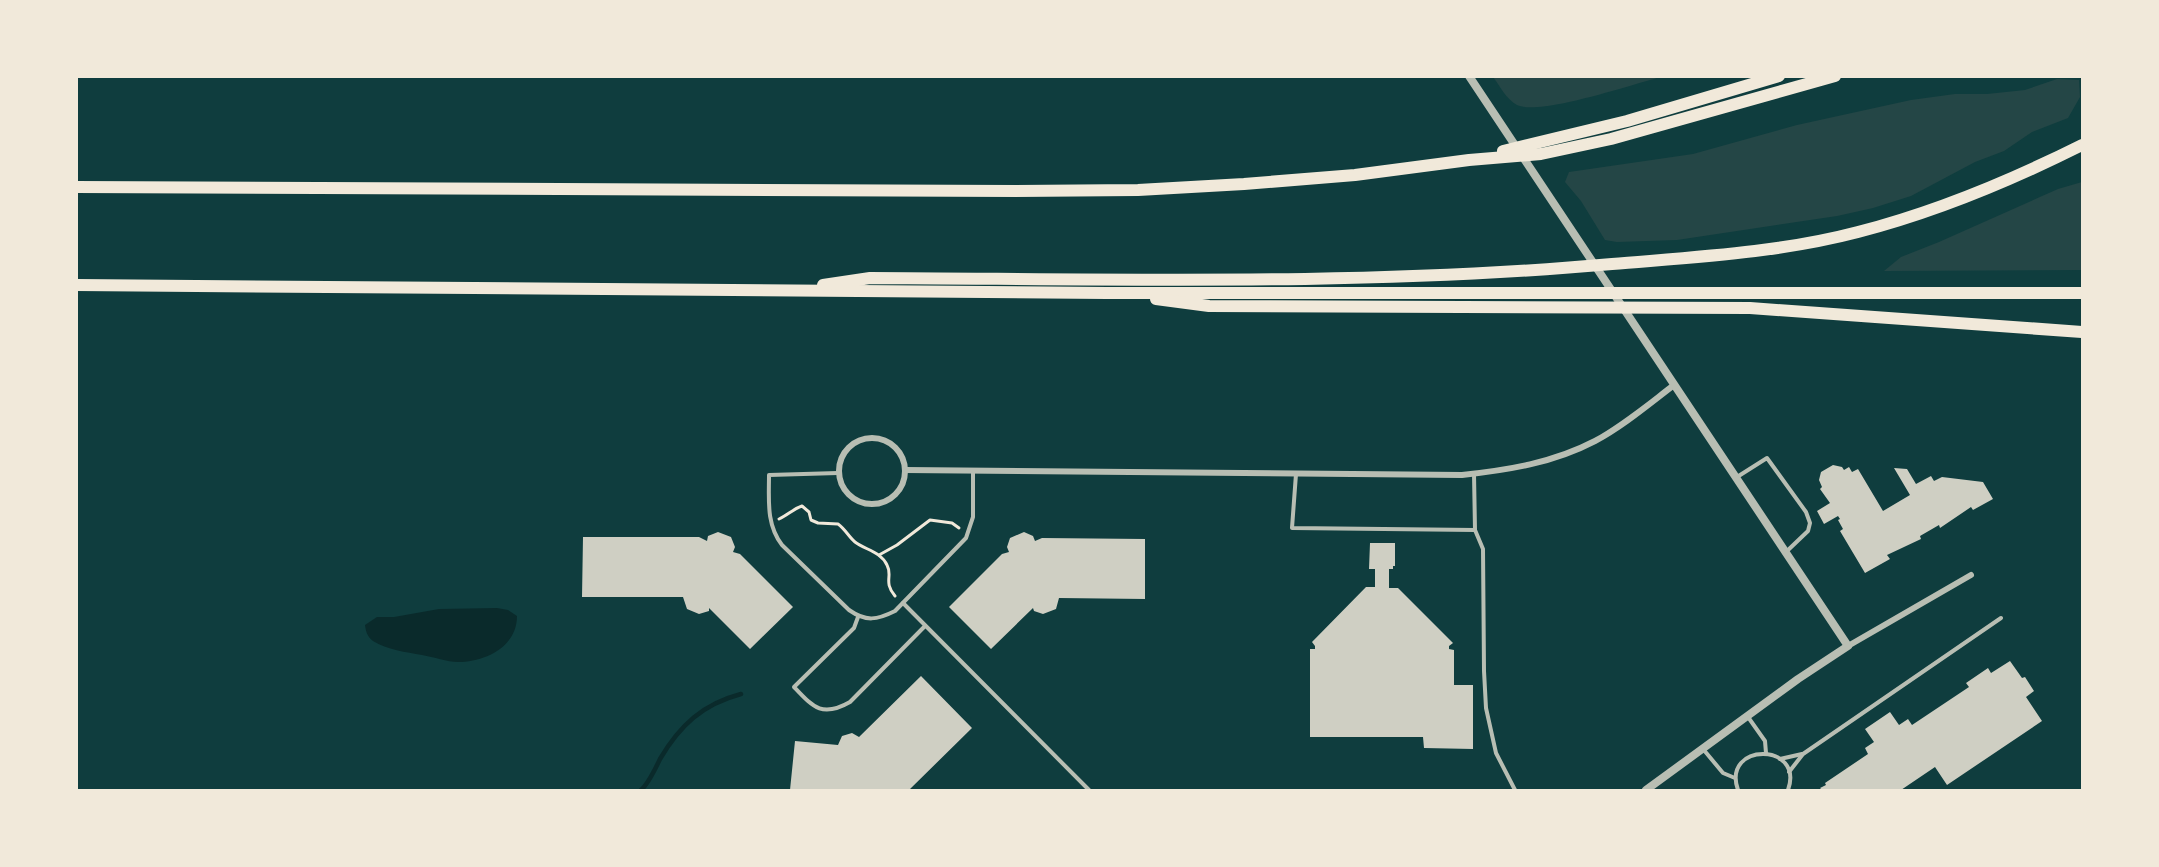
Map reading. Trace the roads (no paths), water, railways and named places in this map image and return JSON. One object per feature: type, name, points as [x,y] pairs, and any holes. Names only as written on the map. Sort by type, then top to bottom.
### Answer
[{"type":"highway","points":[[1469,160],[1627,121],[1779,76]]},
{"type":"highway","points":[[76,187],[1138,190],[1244,184],[1355,175],[1469,160],[1541,154],[1611,140],[1835,76]]},
{"type":"highway","points":[[790,291],[870,278],[1220,280],[1405,277],[1551,270],[1746,252],[1855,233],[1917,216],[1988,190],[2082,145]]},
{"type":"highway","points":[[76,285],[1107,293],[2082,293]]},
{"type":"highway","points":[[1107,293],[1209,306],[1750,308],[2082,332]]},
{"type":"street","points":[[1469,76],[1848,646]]},
{"type":"street","points":[[905,470],[1474,474],[1512,469],[1553,459],[1595,441],[1628,420],[1674,385]]},
{"type":"street","points":[[870,438],[885,441],[897,450],[905,470],[902,484],[894,496],[887,501],[873,504],[858,502],[852,498],[842,487],[838,472],[841,458],[850,446],[870,438]]},
{"type":"street","points":[[1646,790],[1848,646],[1971,575]]},
{"type":"lane","points":[[1736,478],[1767,458],[1806,512],[1810,523],[1808,531],[1785,552]]},
{"type":"lane","points":[[838,472],[769,475],[769,519],[774,535],[782,545],[849,610],[858,617],[868,620],[881,618],[895,611],[966,538],[973,517],[973,471]]},
{"type":"lane","points":[[1296,474],[1292,528],[1475,530]]},
{"type":"lane","points":[[1474,474],[1475,530],[1483,549],[1486,708],[1496,753],[1515,790]]},
{"type":"lane","points":[[903,603],[1089,790]]},
{"type":"lane","points":[[858,617],[854,628],[794,687],[813,707],[827,711],[850,702],[925,626]]},
{"type":"lane","points":[[1788,790],[1789,772],[1803,754],[2001,618]]},
{"type":"lane","points":[[1747,716],[1765,741],[1766,753]]},
{"type":"lane","points":[[1703,748],[1723,772],[1736,778]]},
{"type":"lane","points":[[1737,790],[1737,771],[1745,759],[1752,755],[1766,753],[1780,759],[1789,772]]},
{"type":"lane","points":[[1780,759],[1803,754]]},
{"type":"waterway","points":[[641,790],[684,726],[704,710],[727,698],[741,694]]}]
